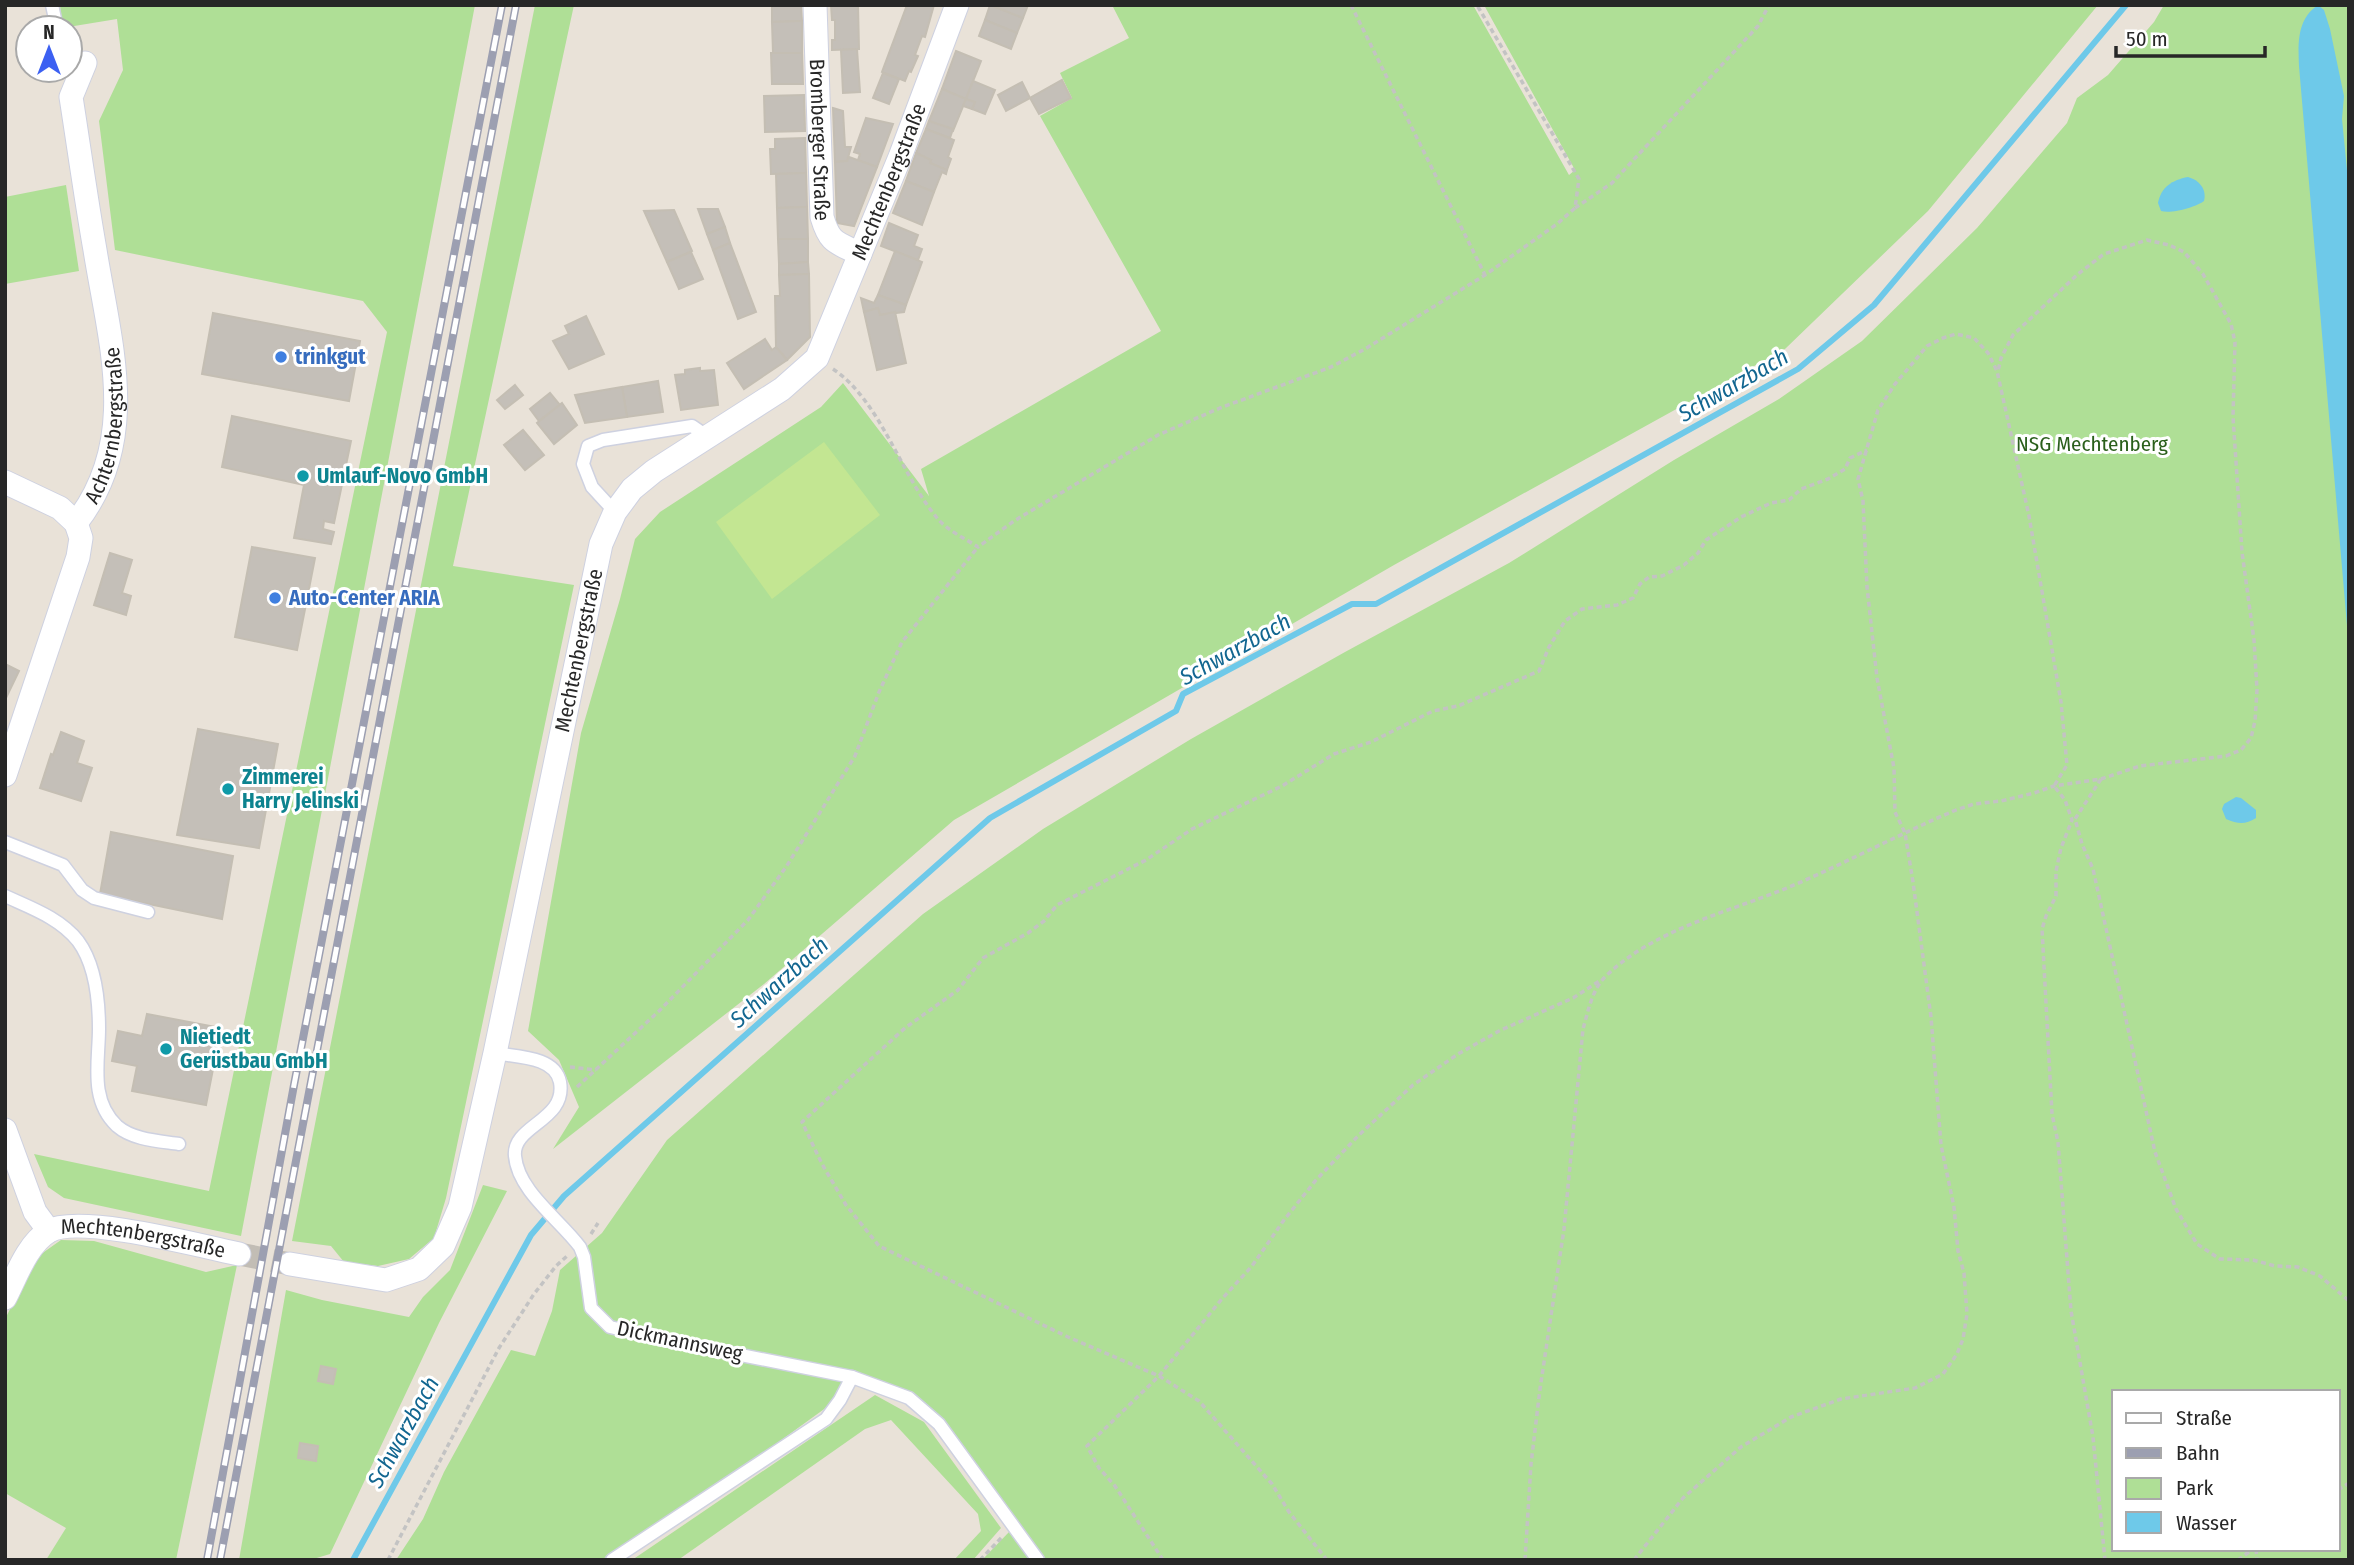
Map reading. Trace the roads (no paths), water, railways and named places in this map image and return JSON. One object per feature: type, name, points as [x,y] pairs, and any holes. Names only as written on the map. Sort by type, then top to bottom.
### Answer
[{"type":"street","name":"Bromberger Straße","points":[[815,5],[822,217],[827,235],[860,254]]},
{"type":"street","name":"Mechtenbergstraße","points":[[290,1264],[387,1280],[419,1269],[443,1246],[460,1207],[495,1054],[601,544],[615,512],[632,489],[654,471],[782,389],[817,358],[900,158],[957,5]]},
{"type":"street","name":"Achternbergstraße","points":[[5,775],[78,557],[80,538],[76,523],[103,480],[112,451],[116,384],[71,97],[86,63]]},
{"type":"street","points":[[5,482],[60,508],[76,523]]},
{"type":"street","points":[[5,1130],[35,1212],[48,1231],[36,1242],[27,1256],[5,1298]]},
{"type":"street","name":"Mechtenbergstraße","points":[[48,1231],[63,1226],[101,1226],[239,1254]]},
{"type":"lane","points":[[615,512],[592,487],[583,464],[588,446],[603,440],[692,426],[708,437]]},
{"type":"lane","points":[[5,842],[64,866],[82,890],[94,898],[148,912]]},
{"type":"lane","points":[[5,897],[61,924],[79,942],[97,993],[98,1089],[108,1114],[118,1127],[137,1136],[178,1144]]},
{"type":"lane","name":"Dickmannsweg","points":[[495,1054],[546,1063],[559,1078],[559,1103],[520,1138],[514,1152],[521,1180],[577,1243],[584,1257],[591,1308],[610,1327],[852,1377],[909,1398],[939,1424],[1038,1560]]},
{"type":"lane","points":[[611,1560],[826,1419],[852,1377]]},
{"type":"water","points":[[2318,5],[2324,10],[2330,29],[2344,96],[2342,119],[2349,191],[2349,649],[2299,66],[2302,24]]},
{"type":"water","points":[[2188,177],[2201,186],[2204,201],[2184,209],[2161,211],[2159,197],[2165,189],[2172,182]]},
{"type":"water","points":[[2236,797],[2256,810],[2256,818],[2241,823],[2226,819],[2222,809],[2224,804]]},
{"type":"waterway","name":"Schwarzbach","points":[[353,1560],[531,1235],[564,1196],[990,818],[1176,711],[1183,694],[1352,604],[1376,604],[1798,369],[1874,305],[2126,5]]},
{"type":"tunnel","points":[[239,1254],[290,1264]]},
{"type":"railway","points":[[207,1560],[294,1085],[502,5]]},
{"type":"railway","points":[[220,1560],[516,5]]},
{"type":"place","name":"trinkgut","points":[[281,357]]},
{"type":"place","name":"Umlauf-Novo GmbH","points":[[303,476]]},
{"type":"place","name":"Auto-Center ARIA","points":[[275,598]]},
{"type":"place","name":"Zimmerei Harry Jelinski","points":[[228,789]]},
{"type":"place","name":"Nietiedt Gerüstbau GmbH","points":[[166,1049]]},
{"type":"park label","name":"NSG Mechtenberg","points":[[2092,444]]}]
